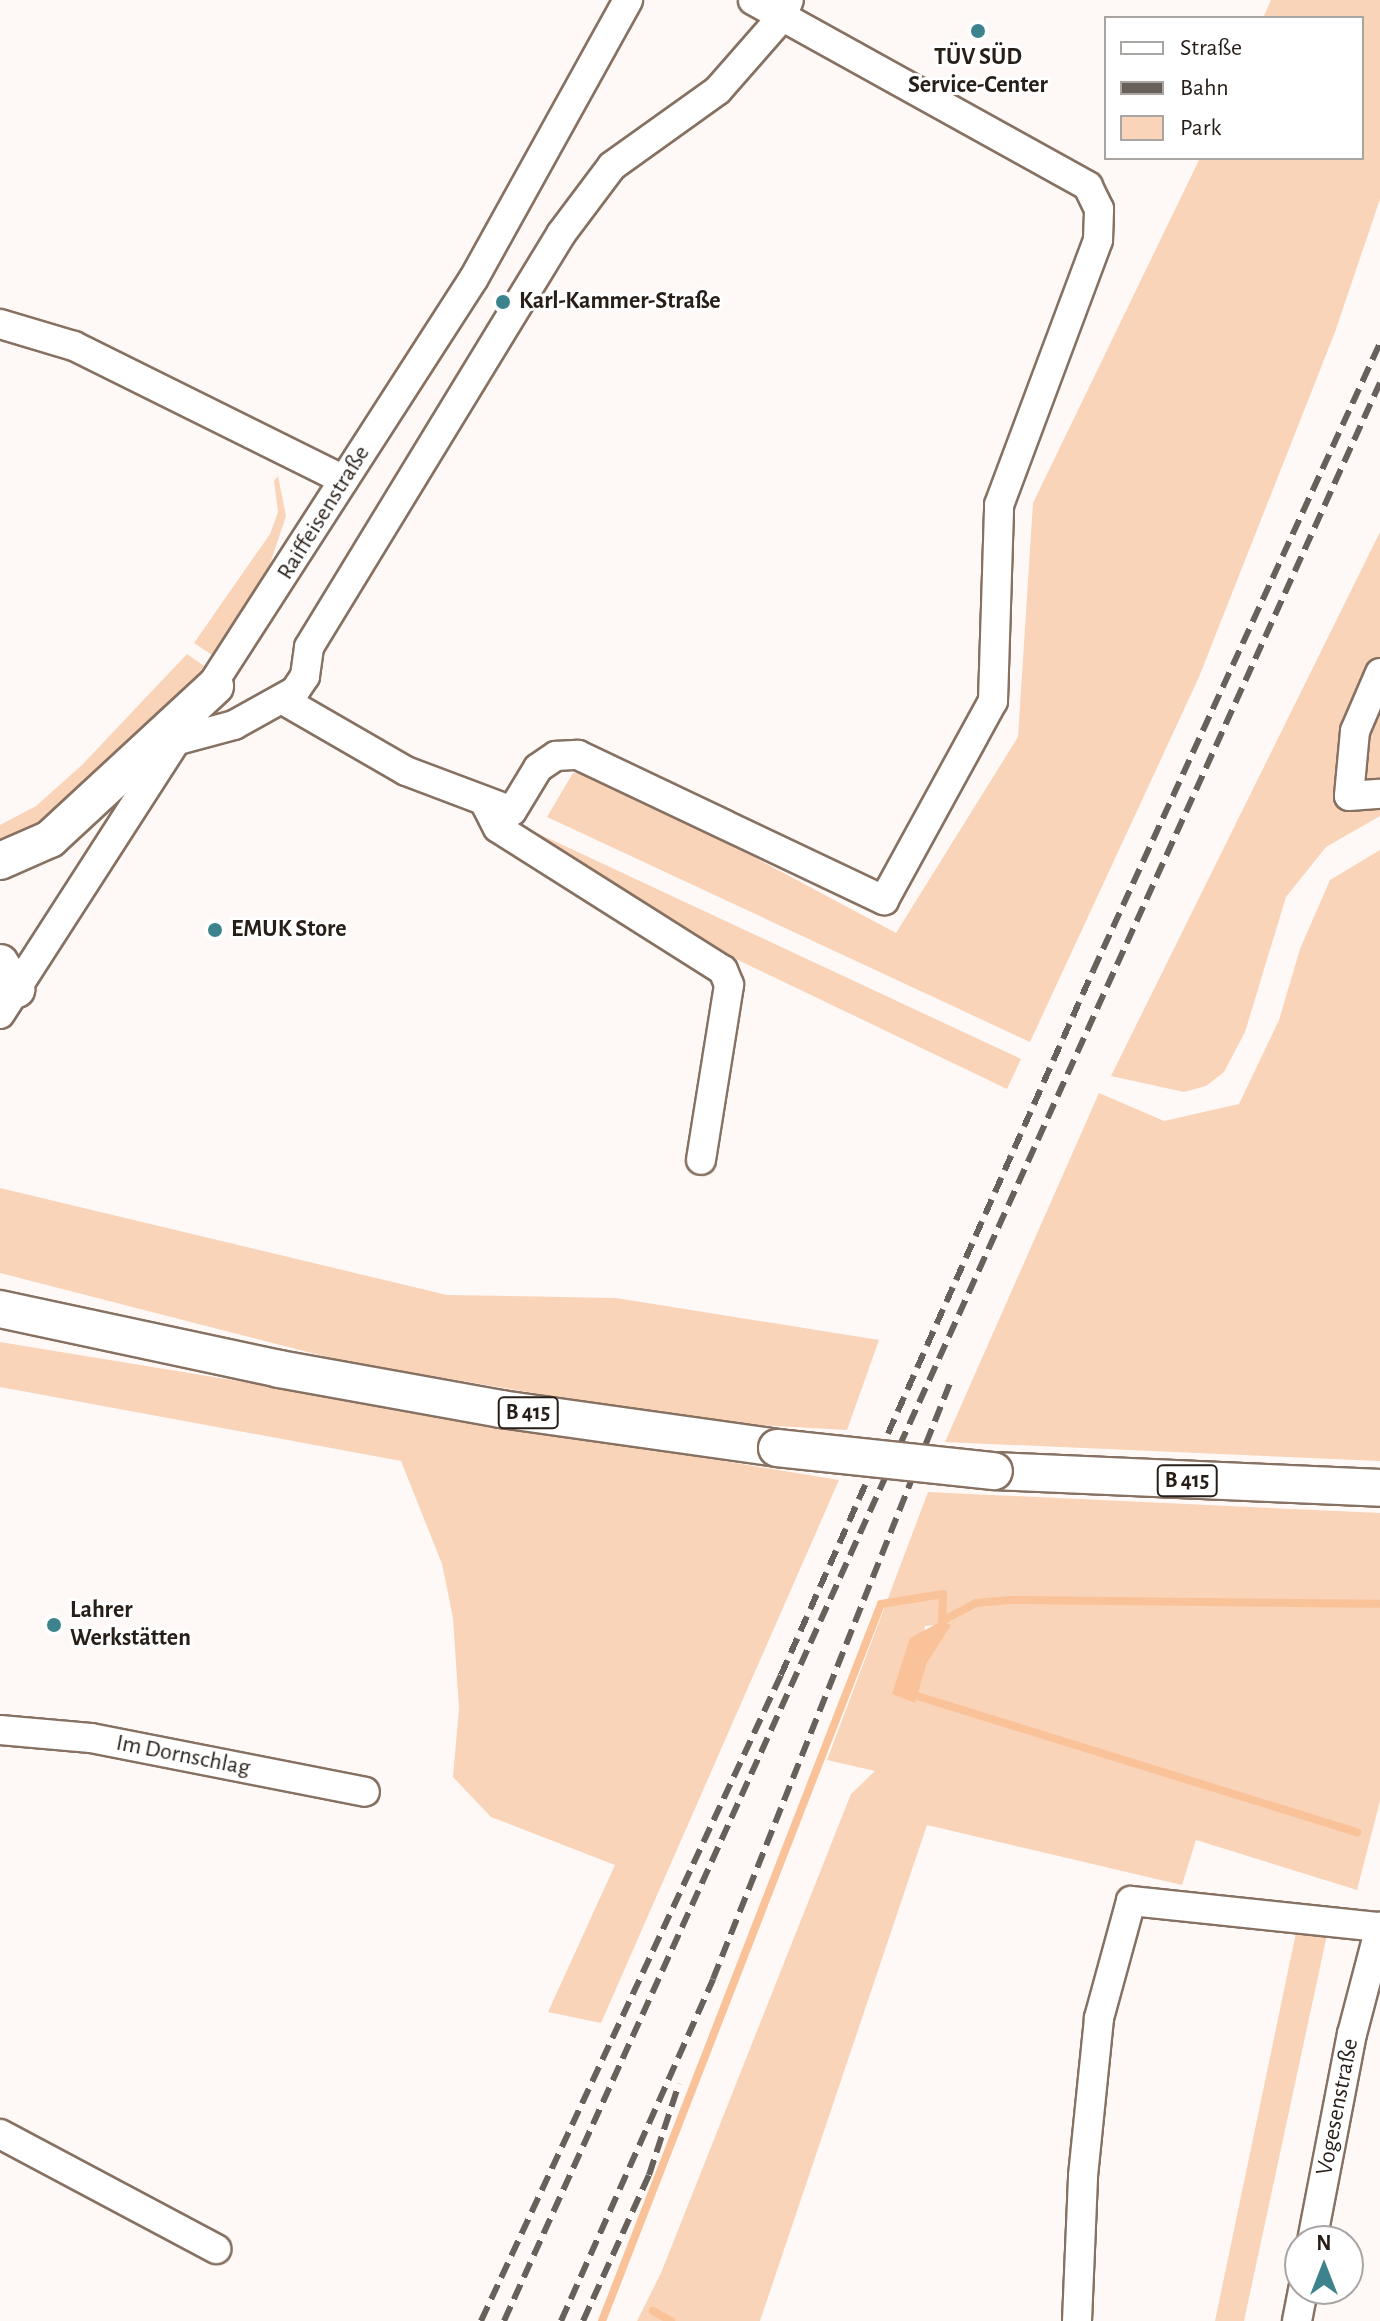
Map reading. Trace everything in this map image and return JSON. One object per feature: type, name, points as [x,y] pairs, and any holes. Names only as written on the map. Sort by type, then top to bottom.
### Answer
[{"type":"main road","points":[[0,861],[50,839],[215,686]]},
{"type":"main road","name":"B 415","points":[[0,1309],[471,1404],[777,1448],[994,1471],[1380,1488]]},
{"type":"street","name":"Raiffeisenstraße","points":[[4,988],[182,739],[474,278],[628,0]]},
{"type":"street","points":[[283,700],[406,771],[512,811],[538,768],[556,756],[578,755],[884,900],[993,701],[999,505],[1098,240],[1099,209],[1088,186],[786,8],[753,0]]},
{"type":"street","points":[[182,739],[234,725],[283,700],[305,676],[309,647],[561,234],[612,166],[718,90],[786,8]]},
{"type":"street","points":[[0,324],[74,346],[344,480]]},
{"type":"street","points":[[1380,673],[1355,731],[1349,796],[1380,794]]},
{"type":"street","points":[[484,801],[498,828],[723,970],[729,985],[701,1160]]},
{"type":"street","name":"Im Dornschlag","points":[[0,1730],[91,1738],[365,1792]]},
{"type":"street","points":[[1077,2321],[1083,2176],[1099,2018],[1131,1901],[1380,1927]]},
{"type":"street","name":"Vogesenstraße","points":[[1315,2225],[1352,2034],[1380,1927]]},
{"type":"street","points":[[0,2134],[216,2249]]},
{"type":"green space","points":[[1271,0],[1380,0],[1380,199],[1335,332],[1199,677],[1030,1042],[547,817],[573,773],[596,773],[896,933],[1018,737],[1033,503],[1199,160],[1364,160],[1364,16],[1264,16]]},
{"type":"green space","points":[[278,476],[286,516],[267,573],[212,655],[194,643],[270,534],[278,512],[274,481]]},
{"type":"green space","points":[[1380,532],[1380,816],[1326,847],[1286,897],[1245,1032],[1224,1072],[1206,1086],[1184,1092],[1111,1076]]},
{"type":"green space","points":[[187,654],[204,666],[167,713],[45,824],[0,848],[0,825],[36,806],[82,765]]},
{"type":"green space","points":[[537,833],[1021,1059],[1007,1089],[738,960],[533,840]]},
{"type":"green space","points":[[1380,850],[1380,1461],[945,1442],[1099,1093],[1164,1121],[1239,1104],[1279,1020],[1300,949],[1330,880]]},
{"type":"green space","points":[[0,1188],[447,1295],[616,1298],[879,1340],[847,1430],[707,1422],[343,1361],[0,1273]]},
{"type":"green space","points":[[0,1342],[839,1480],[601,2023],[548,2012],[615,1865],[491,1817],[453,1777],[459,1708],[453,1618],[442,1564],[401,1461],[0,1387]]},
{"type":"green space","points":[[928,1492],[1380,1513],[1380,1801],[1357,1890],[1196,1840],[1182,1885],[927,1825],[760,2321],[637,2321],[661,2273],[851,1794],[875,1771],[827,1760]],"holes":[[[950,1624],[927,1663],[915,1702],[925,1626]]]},
{"type":"green space","points":[[1298,1923],[1328,1930],[1244,2321],[1215,2321]]},
{"type":"shaded area","points":[[942,1621],[951,1625],[927,1663],[915,1703],[892,1694],[910,1638]]},
{"type":"waterway","points":[[602,2321],[881,1604],[943,1594],[942,1621],[976,1603],[1010,1600],[1380,1604]]},
{"type":"waterway","points":[[917,1696],[1357,1832]]},
{"type":"waterway","points":[[653,2311],[671,2321]]},
{"type":"railway","points":[[481,2321],[781,1675],[1093,971],[1380,343]]},
{"type":"railway","points":[[504,2321],[1380,383]]},
{"type":"railway","points":[[561,2321],[713,1979],[952,1378]]},
{"type":"railway","points":[[583,2321],[649,2175],[679,2084]]},
{"type":"place","name":"TÜV SÜD Service-Center","points":[[978,31]]},
{"type":"place","name":"Karl-Kammer-Straße","points":[[503,302]]},
{"type":"place","name":"EMUK Store","points":[[215,930]]},
{"type":"place","name":"Lahrer Werkstätten","points":[[54,1625]]}]
